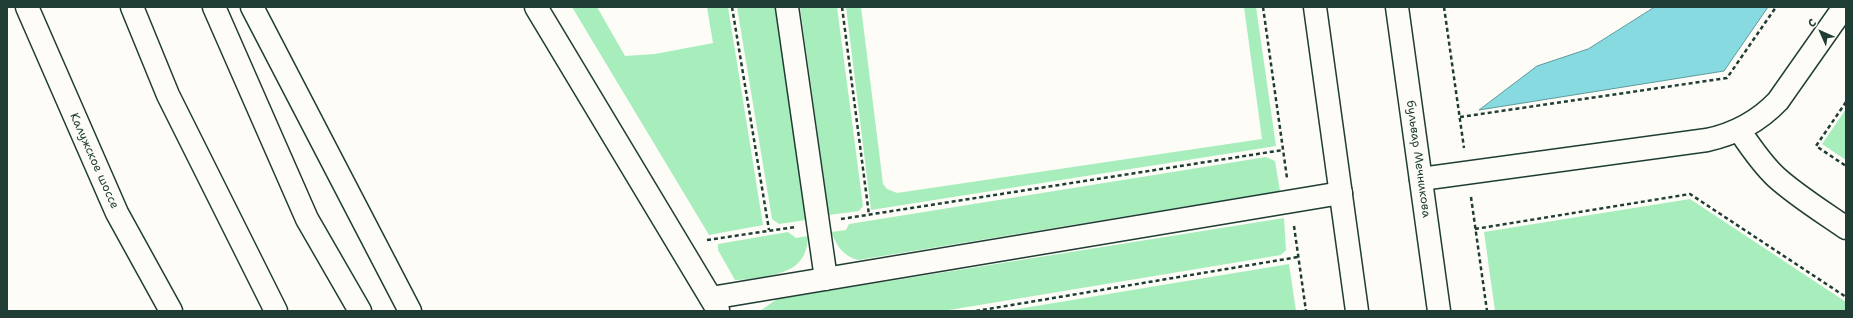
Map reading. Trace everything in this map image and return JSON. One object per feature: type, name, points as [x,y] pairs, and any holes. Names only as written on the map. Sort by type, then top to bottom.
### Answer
[{"type":"main road","name":"Калужское шоссе","points":[[27,7],[117,213],[171,311]]},
{"type":"main road","points":[[132,7],[168,95],[276,311]]},
{"type":"main road","points":[[214,7],[307,219],[360,311]]},
{"type":"main road","points":[[252,7],[410,311]]},
{"type":"main road","points":[[536,7],[715,305],[826,279],[1341,193]]},
{"type":"main road","points":[[786,7],[819,223],[826,279]]},
{"type":"main road","points":[[1315,7],[1357,311]]},
{"type":"main road","name":"бульвар Мечникова","points":[[1397,7],[1439,311]]},
{"type":"main road","points":[[1421,179],[1707,140],[1739,130],[1769,111],[1778,101],[1844,7]]},
{"type":"main road","points":[[1739,130],[1774,176],[1846,228]]},
{"type":"path","points":[[732,7],[769,230]]},
{"type":"path","points":[[842,7],[869,215]]},
{"type":"path","points":[[1262,7],[1306,311]]},
{"type":"path","points":[[1460,117],[1727,78],[1776,7]]},
{"type":"path","points":[[1846,102],[1816,146],[1846,166]]},
{"type":"path","points":[[707,240],[1283,150]]},
{"type":"path","points":[[1476,229],[1690,194],[1846,297]]},
{"type":"path","points":[[976,311],[1298,257]]},
{"type":"green space","points":[[572,7],[597,7],[625,56],[655,54],[713,43],[707,7],[728,7],[763,225],[709,235]]},
{"type":"green space","points":[[737,7],[776,7],[806,220],[779,224],[772,219]]},
{"type":"green space","points":[[800,7],[837,7],[863,206],[859,211],[829,215]]},
{"type":"green space","points":[[846,7],[861,7],[883,184],[887,189],[897,193],[1262,139],[1244,7],[1256,7],[1276,146],[871,210]]},
{"type":"green space","points":[[1846,109],[1846,160],[1822,144]]},
{"type":"green space","points":[[1266,157],[1275,161],[1280,191],[858,260],[848,256],[841,250],[831,232],[846,230],[849,224]]},
{"type":"green space","points":[[1690,199],[1846,302],[1846,311],[1495,311],[1484,232]]},
{"type":"green space","points":[[1284,218],[1286,250],[1281,255],[943,311],[760,311],[777,299]]},
{"type":"green space","points":[[788,232],[796,238],[808,236],[807,246],[800,261],[795,266],[781,273],[763,277],[735,280],[718,250],[718,244]]},
{"type":"green space","points":[[1289,264],[1296,311],[1006,311]]},
{"type":"water","points":[[1655,7],[1768,7],[1724,71],[1479,110],[1537,66],[1588,49]]}]
